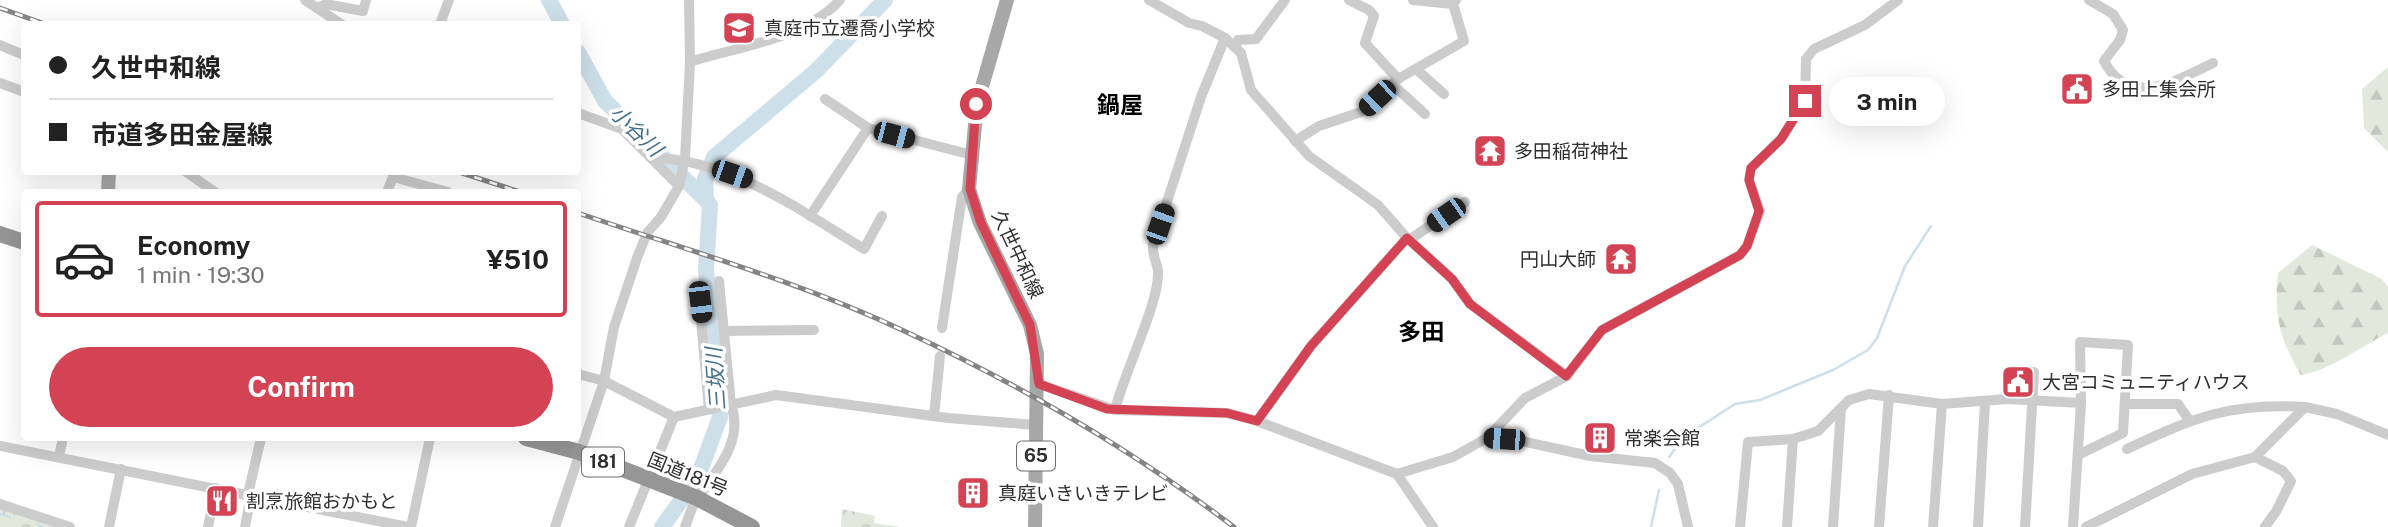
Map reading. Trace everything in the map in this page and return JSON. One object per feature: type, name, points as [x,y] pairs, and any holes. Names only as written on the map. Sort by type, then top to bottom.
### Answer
[{"type":"highway","points":[[0,234],[21,241]]},
{"type":"highway","name":"国道181号","points":[[537,441],[579,452],[697,498],[752,527]]},
{"type":"main road","name":"久世中和線","points":[[1007,0],[976,104],[970,189],[981,223],[1030,325],[1039,384],[1035,527]]},
{"type":"street","points":[[305,0],[336,21]]},
{"type":"street","points":[[317,8],[326,4],[363,11],[366,0]]},
{"type":"street","points":[[441,21],[449,0]]},
{"type":"street","points":[[555,527],[571,487],[579,452],[604,381],[614,327],[637,258],[647,233],[661,217],[679,186],[685,158],[690,62],[688,0]]},
{"type":"street","points":[[690,62],[789,34],[813,23],[840,0]]},
{"type":"street","points":[[1149,0],[1189,23],[1202,26],[1226,38],[1247,65],[1251,89],[1309,156],[1378,205],[1408,239],[1452,279],[1470,304],[1566,376]]},
{"type":"street","points":[[1235,47],[1238,40],[1256,39],[1286,0]]},
{"type":"street","points":[[1349,0],[1369,10],[1374,16],[1364,43],[1424,114]]},
{"type":"street","points":[[1295,141],[1319,126],[1361,112],[1395,81],[1464,41],[1454,2],[1413,0]]},
{"type":"street","points":[[1397,474],[1453,457],[1488,438],[1525,398],[1566,376],[1602,330],[1740,255],[1747,246],[1759,211],[1749,180],[1751,168],[1781,139],[1805,101],[1806,59],[1814,49],[1864,25],[1898,0]]},
{"type":"street","points":[[2089,0],[2113,14],[2123,30],[2120,40],[2104,61],[2111,75],[2122,82],[2138,89],[2160,86],[2213,63]]},
{"type":"street","points":[[1115,410],[1121,384],[1150,307],[1158,270],[1152,259],[1153,246],[1201,97],[1226,38]]},
{"type":"street","points":[[0,46],[21,54]]},
{"type":"street","points":[[1416,69],[1444,94]]},
{"type":"street","points":[[0,83],[21,91]]},
{"type":"street","points":[[825,99],[868,128],[972,155]]},
{"type":"street","points":[[581,114],[622,129],[679,186]]},
{"type":"street","points":[[810,216],[868,128]]},
{"type":"street","points":[[650,157],[685,158],[755,183],[864,249],[882,216]]},
{"type":"street","points":[[190,175],[211,189]]},
{"type":"street","points":[[397,175],[439,189]]},
{"type":"street","points":[[942,328],[962,197],[970,189]]},
{"type":"street","points":[[1257,421],[1311,346],[1408,239],[1465,202]]},
{"type":"street","points":[[685,527],[697,498],[727,456],[737,420],[729,406],[719,281]]},
{"type":"street","points":[[698,286],[709,409]]},
{"type":"street","points":[[724,331],[814,330]]},
{"type":"street","points":[[2073,527],[2081,403],[2080,342],[2128,345],[2123,433],[2078,455]]},
{"type":"street","points":[[934,416],[940,356]]},
{"type":"street","points":[[2025,527],[2034,372]]},
{"type":"street","points":[[581,375],[604,381],[674,417],[776,395],[934,416],[1037,425]]},
{"type":"street","points":[[1039,384],[1115,410],[1227,413],[1257,421],[1397,474],[1433,527]]},
{"type":"street","points":[[1740,527],[1748,442],[1793,439],[1818,431],[1842,406],[1857,396],[1889,395],[1942,404],[2033,401],[2081,403]]},
{"type":"street","points":[[1879,527],[1889,395]]},
{"type":"street","points":[[1978,527],[1985,402]]},
{"type":"street","points":[[1933,527],[1942,404]]},
{"type":"street","points":[[2125,404],[2178,404],[2189,420]]},
{"type":"street","points":[[1833,527],[1842,406]]},
{"type":"street","points":[[2127,449],[2189,420],[2240,407],[2305,407],[2337,414],[2388,435]]},
{"type":"street","points":[[2086,527],[2192,474],[2255,457],[2305,407]]},
{"type":"street","points":[[629,527],[674,417]]},
{"type":"street","points":[[1488,438],[1521,441],[1590,456],[1654,463],[1670,473],[1678,484],[1688,527]]},
{"type":"street","points":[[1787,527],[1793,439]]},
{"type":"street","points":[[59,456],[62,441]]},
{"type":"street","points":[[245,527],[260,441]]},
{"type":"street","points":[[0,446],[410,527],[429,441]]},
{"type":"street","points":[[2255,457],[2283,471],[2291,481],[2265,527]]},
{"type":"street","points":[[109,527],[121,469]]},
{"type":"street","points":[[208,527],[216,488]]},
{"type":"street","points":[[0,504],[70,527]]},
{"type":"green space","points":[[2388,67],[2388,152],[2364,128],[2362,89]]},
{"type":"green space","points":[[2312,245],[2382,279],[2388,287],[2388,333],[2335,363],[2301,375],[2280,326],[2278,273]]},
{"type":"green space","points":[[0,507],[61,527],[0,527]]},
{"type":"green space","points":[[842,509],[875,516],[874,523],[900,527],[841,527]]},
{"type":"waterway","name":"小谷川","points":[[549,0],[560,21]]},
{"type":"waterway","name":"三坂川","points":[[662,527],[698,477],[720,417],[706,270],[710,205],[706,200],[705,179],[714,157],[816,71],[885,0]]},
{"type":"waterway","name":"小谷川","points":[[581,57],[605,101],[706,200]]},
{"type":"waterway","points":[[1669,457],[1684,437],[1735,404],[1760,400],[1833,370],[1868,350],[1877,338],[1905,266],[1931,226]]},
{"type":"waterway","points":[[1651,527],[1659,490]]},
{"type":"waterway","points":[[0,514],[10,517]]},
{"type":"waterway","points":[[36,524],[43,527]]},
{"type":"railway","points":[[0,8],[37,21]]},
{"type":"railway","points":[[468,175],[511,189]]},
{"type":"railway","points":[[581,214],[823,296],[946,351],[1073,419],[1155,471],[1234,527]]},
{"type":"place","name":"真庭市立遷喬小学校","points":[[739,28]]},
{"type":"place","name":"多田上集会所","points":[[2077,89]]},
{"type":"place","name":"多田稲荷神社","points":[[1490,151]]},
{"type":"place","name":"円山大師","points":[[1621,259]]},
{"type":"place","name":"大宮コミュニティハウス","points":[[2018,382]]},
{"type":"place","name":"常楽会館","points":[[1600,438]]},
{"type":"place","name":"真庭いきいきテレビ","points":[[973,493]]},
{"type":"place","name":"割烹旅館おかもと","points":[[222,501]]},
{"type":"district","name":"鍋屋","points":[[1120,105]]},
{"type":"district","name":"多田","points":[[1421,332]]},
{"type":"route","points":[[976,104],[970,189],[981,223],[1030,325],[1037,354],[1039,384],[1107,409],[1227,413],[1257,421],[1311,346],[1407,238],[1452,279],[1470,304],[1566,376],[1602,330],[1612,323],[1740,255],[1758,221],[1759,211],[1749,180],[1751,168],[1781,139],[1805,101]]}]
